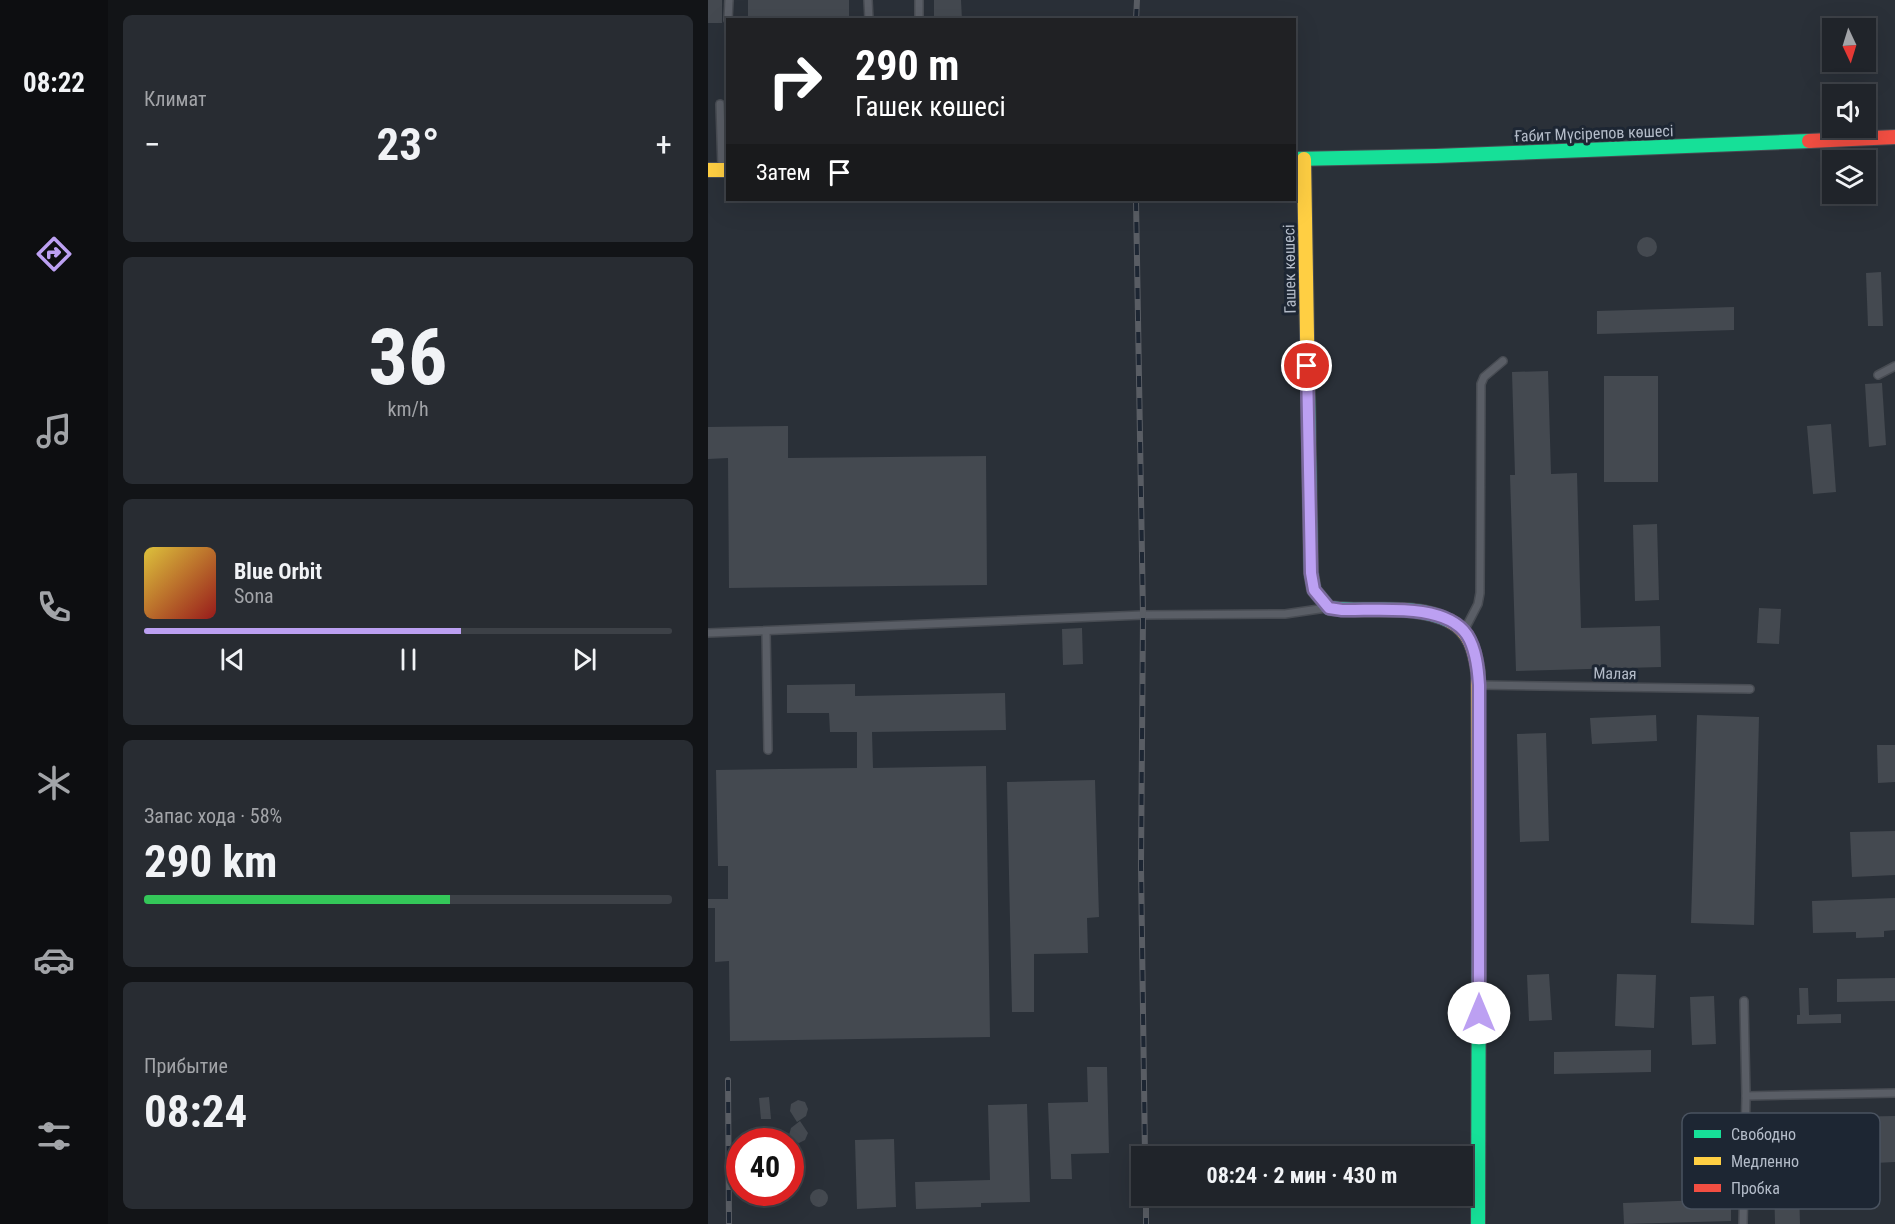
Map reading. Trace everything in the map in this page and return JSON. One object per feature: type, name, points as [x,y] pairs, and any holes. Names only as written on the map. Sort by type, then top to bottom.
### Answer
[{"type":"street","name":"Ғабит Мүсірепов көшесі","points":[[1299,159],[1436,156],[1895,137]]},
{"type":"street","name":"Гашек көшесі","points":[[1299,159],[1311,573],[1314,590],[1329,608]]},
{"type":"street","points":[[1329,608],[1424,612],[1450,620],[1464,632],[1473,650],[1479,685],[1478,1224]]},
{"type":"lane","points":[[728,18],[729,0]]},
{"type":"lane","points":[[868,0],[869,18]]},
{"type":"lane","points":[[919,0],[919,18]]},
{"type":"lane","points":[[719,170],[720,104]]},
{"type":"lane","points":[[1464,632],[1478,604],[1480,593],[1481,384],[1484,377],[1503,361]]},
{"type":"lane","points":[[1878,375],[1895,366]]},
{"type":"lane","points":[[708,633],[1143,615],[1285,614],[1329,608]]},
{"type":"lane","points":[[766,631],[768,750]]},
{"type":"lane","name":"Малая","points":[[1479,685],[1750,689]]},
{"type":"lane","points":[[1744,1001],[1746,1113]]},
{"type":"lane","points":[[1746,1096],[1895,1093]]},
{"type":"lane","points":[[1743,1209],[1743,1224]]},
{"type":"building","points":[[708,0],[722,0],[722,23],[708,23]]},
{"type":"building","points":[[748,0],[849,0],[849,18],[748,18]]},
{"type":"building","points":[[934,0],[961,0],[962,18],[934,18]]},
{"type":"building","points":[[1647,237],[1654,240],[1657,247],[1654,254],[1647,257],[1640,254],[1637,247],[1640,240]]},
{"type":"building","points":[[1881,272],[1883,326],[1868,326],[1866,273]]},
{"type":"building","points":[[1734,307],[1734,330],[1597,334],[1597,311]]},
{"type":"building","points":[[1548,371],[1551,474],[1577,473],[1581,628],[1660,626],[1661,667],[1516,671],[1510,475],[1515,475],[1512,372]]},
{"type":"building","points":[[1604,376],[1658,376],[1658,482],[1604,482]]},
{"type":"building","points":[[1882,383],[1886,445],[1869,447],[1865,384]]},
{"type":"building","points":[[1831,424],[1836,492],[1813,494],[1807,426]]},
{"type":"building","points":[[788,426],[788,458],[986,456],[987,585],[729,588],[728,458],[708,459],[708,427]]},
{"type":"building","points":[[1657,524],[1659,600],[1635,601],[1633,525]]},
{"type":"building","points":[[1759,608],[1781,609],[1779,644],[1757,643]]},
{"type":"building","points":[[1082,628],[1083,664],[1063,665],[1062,629]]},
{"type":"building","points":[[855,684],[855,696],[1005,693],[1006,730],[872,732],[873,768],[986,766],[990,1037],[730,1041],[729,961],[715,962],[715,908],[708,908],[708,899],[728,899],[728,866],[718,866],[716,770],[857,768],[857,732],[830,732],[829,713],[787,713],[787,685]]},
{"type":"building","points":[[1656,715],[1657,741],[1592,744],[1590,718]]},
{"type":"building","points":[[1697,715],[1759,717],[1754,925],[1691,923]]},
{"type":"building","points":[[1546,733],[1549,841],[1520,842],[1517,734]]},
{"type":"building","points":[[1877,745],[1895,745],[1895,782],[1878,783]]},
{"type":"building","points":[[1095,780],[1099,917],[1087,918],[1088,953],[1034,954],[1034,1012],[1012,1012],[1007,782]]},
{"type":"building","points":[[1895,831],[1895,875],[1852,877],[1850,832]]},
{"type":"building","points":[[1895,898],[1895,930],[1884,931],[1884,937],[1856,938],[1856,932],[1813,933],[1812,901]]},
{"type":"building","points":[[1549,974],[1552,1020],[1529,1021],[1527,975]]},
{"type":"building","points":[[1617,974],[1656,975],[1654,1028],[1615,1026]]},
{"type":"building","points":[[1895,978],[1895,1001],[1837,1002],[1837,979]]},
{"type":"building","points":[[1799,988],[1808,988],[1809,1015],[1841,1014],[1841,1023],[1797,1024],[1797,1015],[1800,1015]]},
{"type":"building","points":[[1714,996],[1716,1044],[1692,1045],[1690,997]]},
{"type":"building","points":[[1651,1050],[1651,1072],[1554,1074],[1554,1052]]},
{"type":"building","points":[[1087,1067],[1107,1067],[1109,1153],[1071,1154],[1072,1179],[1051,1179],[1048,1103],[1088,1102]]},
{"type":"building","points":[[769,1097],[771,1119],[761,1119],[759,1098]]},
{"type":"building","points":[[798,1100],[805,1102],[808,1109],[806,1116],[797,1122],[790,1111],[791,1104]]},
{"type":"building","points":[[1027,1104],[1030,1202],[981,1203],[981,1207],[916,1209],[915,1182],[990,1180],[988,1105]]},
{"type":"building","points":[[1880,1116],[1895,1116],[1895,1162],[1880,1163]]},
{"type":"building","points":[[800,1121],[808,1133],[805,1140],[804,1128],[791,1128]]},
{"type":"building","points":[[894,1139],[896,1207],[857,1209],[855,1140]]},
{"type":"building","points":[[819,1189],[827,1194],[828,1198],[823,1206],[819,1207],[811,1202],[810,1198],[815,1190]]},
{"type":"building","points":[[1682,1201],[1682,1209],[1731,1209],[1731,1221],[1624,1224],[1623,1203]]},
{"type":"building","points":[[1775,1209],[1800,1209],[1800,1224],[1775,1224]]},
{"type":"railway","points":[[1136,18],[1137,0]]},
{"type":"railway","points":[[1136,201],[1143,615],[1141,866],[1145,1146]]},
{"type":"railway","points":[[728,1080],[729,1224]]},
{"type":"railway","points":[[1146,1206],[1146,1224]]},
{"type":"traffic: fast","points":[[1296,159],[1436,156],[1809,141]]},
{"type":"traffic: fast","points":[[1308,394],[1311,573],[1314,590],[1329,608],[1406,610],[1436,615],[1450,621]]},
{"type":"traffic: fast","points":[[1478,1224],[1479,923]]},
{"type":"traffic: slow","points":[[1304,159],[1308,394]]},
{"type":"traffic: slow","points":[[708,170],[726,170]]},
{"type":"traffic: slow","points":[[1450,621],[1467,636],[1478,672],[1479,923]]},
{"type":"traffic: jam","points":[[1809,141],[1895,137]]},
{"type":"route","points":[[1307,366],[1311,573],[1314,590],[1329,608],[1424,612],[1439,615],[1450,620],[1468,637],[1477,664],[1479,685],[1479,1013]]}]
